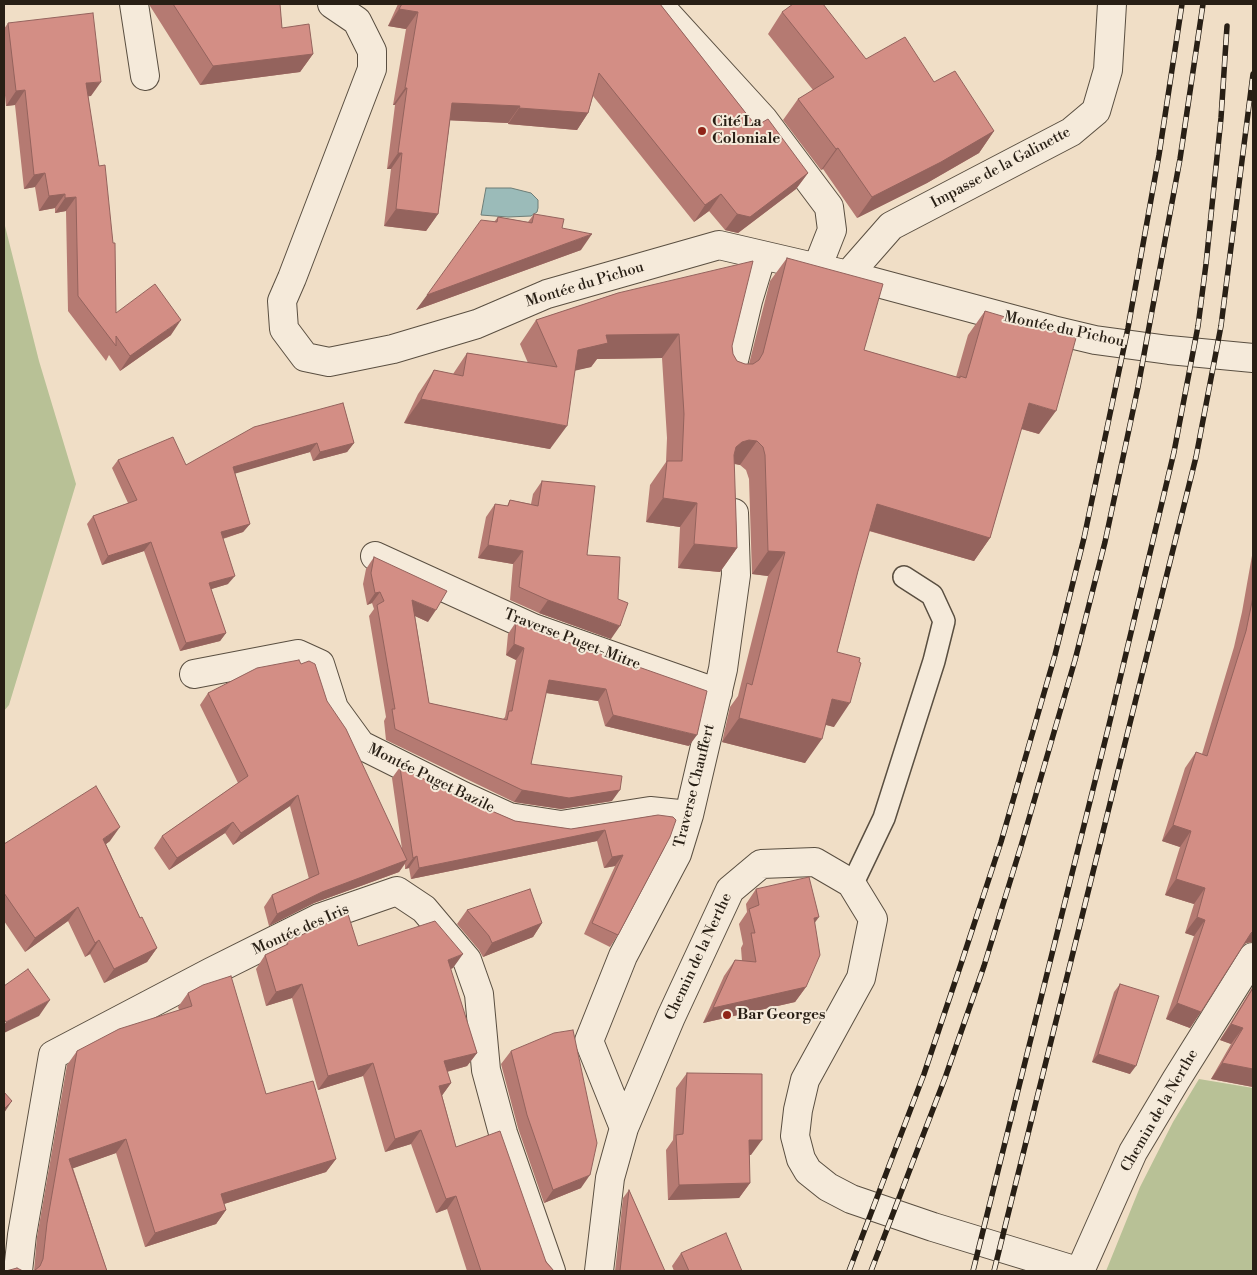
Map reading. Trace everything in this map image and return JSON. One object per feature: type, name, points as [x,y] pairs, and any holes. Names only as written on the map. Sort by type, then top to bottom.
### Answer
[{"type":"street","points":[[134,4],[145,76]]},
{"type":"street","name":"Montée du Pichou","points":[[332,4],[358,22],[372,51],[372,69],[282,301],[284,329],[305,357],[329,362],[393,349],[478,324],[547,294],[719,245],[848,275],[1094,340],[1253,358]]},
{"type":"street","points":[[658,4],[763,119],[829,207],[832,230],[816,268]]},
{"type":"street","name":"Impasse de la Galinette","points":[[848,275],[891,226],[1071,132],[1096,111],[1108,70],[1112,4]]},
{"type":"street","points":[[731,373],[748,301],[762,255]]},
{"type":"street","name":"Traverse Chauffert","points":[[624,1128],[589,1041],[623,956],[677,854],[689,815],[723,669],[736,575],[734,489]]},
{"type":"street","name":"Traverse Puget-Mitre","points":[[376,556],[532,628],[718,693]]},
{"type":"street","name":"Montée Puget Bazile","points":[[194,674],[298,654],[320,664],[334,708],[361,745],[462,796],[509,817],[561,825],[650,811],[689,815]]},
{"type":"street","name":"Chemin de la Nerthe","points":[[599,1271],[610,1178],[624,1128],[671,1017],[730,890],[761,864],[815,862],[852,885],[873,919],[861,978],[805,1080],[798,1110],[795,1136],[801,1159],[808,1171],[828,1187],[851,1199],[933,1227],[1078,1271],[1133,1152],[1253,957]]},
{"type":"street","name":"Montée des Iris","points":[[18,1271],[22,1235],[53,1055],[210,972],[319,918],[397,891],[424,909],[467,960],[479,994],[488,1079],[503,1133],[551,1271]]},
{"type":"lane","points":[[852,885],[884,818],[934,660],[944,621],[932,596],[904,577]]},
{"type":"green space","points":[[4,222],[39,361],[76,484],[9,705],[4,711]]},
{"type":"green space","points":[[1199,1079],[1253,1088],[1253,1271],[1106,1271],[1140,1187],[1173,1122]]},
{"type":"water","points":[[486,188],[511,188],[531,193],[538,200],[537,212],[531,216],[481,215]]},
{"type":"building","points":[[173,4],[280,4],[282,28],[309,24],[313,54],[213,66]]},
{"type":"building","points":[[402,4],[660,4],[756,126],[768,119],[808,173],[750,217],[737,214],[721,194],[705,205],[599,73],[588,113],[519,108],[520,106],[452,103],[438,214],[396,209],[402,153],[398,153],[407,88],[405,88],[418,12],[399,9]]},
{"type":"building","points":[[793,4],[823,4],[866,59],[905,37],[934,82],[955,71],[994,131],[941,162],[872,197],[838,148],[836,149],[798,99],[834,77],[782,12]]},
{"type":"building","points":[[93,13],[101,82],[86,83],[99,166],[105,165],[113,243],[115,243],[116,313],[155,284],[181,320],[130,356],[116,336],[116,346],[78,296],[76,197],[65,198],[65,194],[49,196],[45,173],[34,175],[25,90],[16,91],[8,23]]},
{"type":"building","points":[[534,214],[564,219],[562,228],[592,234],[427,295],[481,220],[497,222],[498,217],[532,223]]},
{"type":"building","points":[[787,258],[883,284],[864,350],[960,378],[960,376],[966,378],[985,311],[1076,338],[1056,411],[1029,403],[990,538],[877,504],[837,652],[860,658],[859,662],[861,663],[850,703],[832,699],[822,739],[739,718],[747,683],[752,685],[785,552],[768,551],[765,455],[763,447],[757,441],[749,440],[742,442],[736,447],[734,455],[737,548],[694,544],[697,503],[663,498],[667,461],[682,461],[684,414],[679,334],[606,335],[608,343],[578,350],[567,426],[421,399],[434,370],[463,376],[467,353],[557,367],[536,320],[618,293],[753,261],[732,346],[733,354],[737,361],[753,364],[759,360],[763,353]]},
{"type":"building","points":[[343,403],[354,443],[320,452],[317,443],[233,467],[250,524],[221,532],[235,576],[209,583],[226,633],[186,643],[151,542],[108,556],[93,516],[137,500],[118,460],[173,437],[186,465],[254,427]]},
{"type":"building","points":[[542,481],[595,486],[587,555],[620,557],[618,599],[628,603],[620,626],[548,600],[519,587],[523,551],[488,545],[495,504],[508,506],[510,500],[538,506]]},
{"type":"building","points":[[374,557],[447,591],[436,610],[412,600],[429,703],[507,720],[509,711],[512,711],[524,648],[514,644],[516,622],[536,631],[707,691],[697,735],[613,715],[606,689],[549,680],[531,764],[622,776],[620,790],[569,798],[522,790],[395,729],[392,709],[395,709],[377,605],[384,601],[380,592],[375,593],[371,573]]},
{"type":"building","points":[[1253,597],[1253,931],[1201,1012],[1177,1003],[1205,920],[1197,917],[1205,888],[1176,879],[1191,831],[1173,825],[1196,752],[1207,756],[1246,631]]},
{"type":"building","points":[[299,660],[301,664],[309,661],[315,664],[327,701],[346,729],[407,860],[322,892],[277,914],[272,895],[319,874],[298,795],[241,833],[233,822],[177,858],[162,836],[248,776],[208,693],[257,668]]},
{"type":"building","points":[[400,767],[464,799],[515,821],[571,829],[658,815],[673,817],[676,820],[670,837],[618,935],[592,923],[623,855],[612,857],[605,830],[419,868],[417,856],[413,858]]},
{"type":"building","points":[[96,786],[120,827],[103,839],[140,918],[142,917],[157,948],[114,969],[99,940],[95,943],[78,907],[35,938],[4,893],[4,844]]},
{"type":"building","points":[[809,877],[819,917],[814,918],[820,955],[806,987],[713,1008],[735,960],[756,962],[751,933],[755,933],[749,909],[759,905],[756,889]]},
{"type":"building","points":[[530,889],[542,923],[492,943],[489,936],[467,910]]},
{"type":"building","points":[[348,914],[358,946],[435,921],[463,954],[448,960],[477,1053],[444,1061],[451,1083],[439,1086],[456,1147],[500,1131],[546,1262],[554,1271],[481,1271],[456,1196],[446,1199],[421,1130],[395,1139],[373,1063],[328,1076],[302,984],[276,992],[265,955],[288,944],[287,942]]},
{"type":"building","points":[[28,969],[50,1000],[6,1022],[4,1019],[4,986]]},
{"type":"building","points":[[231,976],[266,1094],[313,1081],[336,1159],[221,1194],[226,1210],[155,1233],[126,1139],[69,1159],[107,1271],[34,1271],[40,1266],[43,1259],[47,1223],[77,1051],[119,1029],[192,1006],[188,993],[203,985]]},
{"type":"building","points":[[1120,984],[1159,996],[1136,1066],[1098,1054]]},
{"type":"building","points":[[1253,988],[1253,1069],[1222,1063],[1243,1028],[1231,1024]]},
{"type":"building","points":[[573,1030],[597,1143],[590,1175],[553,1190],[527,1115],[511,1051],[554,1033]]},
{"type":"building","points":[[687,1073],[762,1074],[762,1140],[749,1140],[750,1183],[679,1185],[676,1135],[683,1134]]},
{"type":"building","points":[[4,1092],[12,1101],[4,1109]]},
{"type":"building","points":[[629,1190],[665,1271],[620,1271]]},
{"type":"building","points":[[726,1233],[742,1271],[689,1271],[681,1253]]},
{"type":"building","points":[[17,1268],[23,1271],[6,1271]]},
{"type":"railway","points":[[849,1271],[924,1074],[962,961],[1001,842],[1055,655],[1084,538],[1128,328],[1159,155],[1182,4]]},
{"type":"railway","points":[[871,1271],[945,1078],[984,966],[1075,660],[1105,542],[1138,387],[1180,159],[1203,4]]},
{"type":"railway","points":[[973,1271],[1109,725],[1174,452],[1198,326],[1206,264],[1221,118],[1227,26]]},
{"type":"railway","points":[[994,1271],[1196,457],[1221,326],[1253,74]]},
{"type":"place","name":"Cité La Coloniale","points":[[702,131]]},
{"type":"place","name":"Bar Georges","points":[[727,1015]]}]
